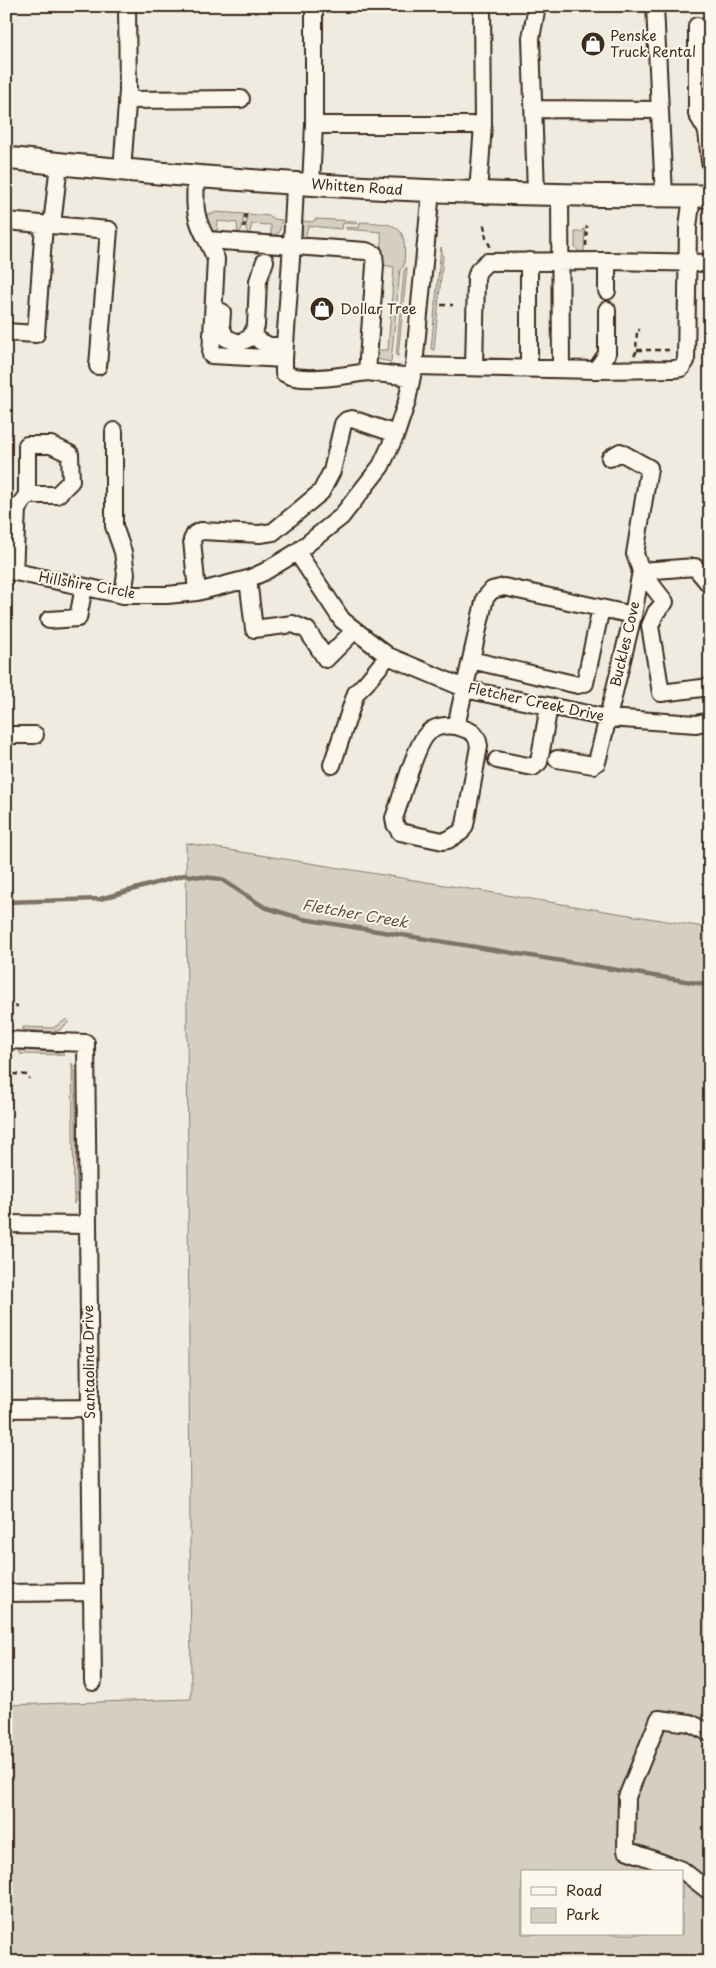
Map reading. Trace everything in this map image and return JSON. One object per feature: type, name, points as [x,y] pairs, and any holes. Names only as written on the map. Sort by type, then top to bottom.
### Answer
[{"type":"main road","name":"Whitten Road","points":[[6,158],[196,177],[431,191],[560,195],[701,196]]},
{"type":"street","points":[[122,171],[127,100],[127,6]]},
{"type":"street","points":[[314,6],[314,125],[292,246],[284,353],[284,373],[290,377],[331,378],[367,372],[413,372],[474,368],[596,370],[681,368],[686,361],[687,353],[688,227],[701,196]]},
{"type":"street","points":[[478,193],[483,125],[482,6]]},
{"type":"street","points":[[536,194],[531,38],[537,6]]},
{"type":"street","points":[[655,6],[664,196]]},
{"type":"street","points":[[697,26],[697,114],[708,131],[710,162]]},
{"type":"street","points":[[127,100],[241,99]]},
{"type":"street","points":[[534,109],[659,110]]},
{"type":"street","points":[[314,125],[483,125]]},
{"type":"street","points":[[6,332],[36,334],[48,225],[59,164]]},
{"type":"street","points":[[196,177],[195,213],[198,225],[224,273],[221,327],[226,338],[239,342],[250,338],[256,326],[258,281],[265,252]]},
{"type":"street","name":"Hillshire Circle","points":[[10,571],[123,594],[167,595],[197,592],[248,579],[264,572],[297,552],[341,517],[381,466],[396,434],[407,401],[413,372],[431,191]]},
{"type":"street","points":[[560,195],[561,369]]},
{"type":"street","points":[[6,221],[109,230],[98,366]]},
{"type":"street","points":[[207,240],[265,252],[292,246],[366,251],[374,254],[375,266],[367,372]]},
{"type":"street","points":[[239,357],[260,341],[265,252]]},
{"type":"street","points":[[216,260],[210,355],[239,357],[284,353]]},
{"type":"street","points":[[528,261],[529,369]]},
{"type":"street","points":[[474,368],[476,278],[478,271],[486,262],[687,261],[710,263]]},
{"type":"street","points":[[606,291],[607,262]]},
{"type":"street","points":[[596,370],[607,354],[607,310]]},
{"type":"street","points":[[260,341],[284,353]]},
{"type":"street","points":[[197,592],[192,540],[195,534],[200,531],[260,534],[273,532],[321,492],[332,472],[343,424],[347,420],[352,419],[396,434]]},
{"type":"street","points":[[114,431],[114,526],[123,552],[126,574],[123,594]]},
{"type":"street","points":[[610,458],[620,452],[649,468],[635,554],[642,571],[665,602],[656,612],[650,626],[661,693],[710,687]]},
{"type":"street","points":[[10,571],[17,509],[27,495]]},
{"type":"street","name":"Fletcher Creek Drive","points":[[297,552],[342,620],[388,656],[465,688],[608,718],[696,724],[710,721]]},
{"type":"street","points":[[642,571],[695,567],[710,584]]},
{"type":"street","name":"Buckles Cove","points":[[557,759],[593,766],[598,758],[642,571]]},
{"type":"street","points":[[248,579],[254,629],[293,624],[307,630],[326,659],[355,630]]},
{"type":"street","points":[[49,620],[78,618],[84,587]]},
{"type":"street","points":[[456,726],[485,598],[492,590],[504,587],[633,615]]},
{"type":"street","points":[[471,660],[578,685],[585,682],[601,608]]},
{"type":"street","points":[[332,765],[356,693],[388,656]]},
{"type":"street","points":[[497,760],[533,767],[537,765],[548,706]]},
{"type":"street","points":[[441,726],[456,726],[473,733],[478,739],[465,825],[456,835],[443,840],[400,832],[394,824],[394,818],[420,742],[432,730],[441,726]]},
{"type":"street","points":[[6,735],[36,735]]},
{"type":"street","name":"Santaolina Drive","points":[[6,1040],[86,1043],[92,1682]]},
{"type":"street","points":[[6,1224],[87,1225]]},
{"type":"street","points":[[6,1409],[90,1408]]},
{"type":"street","points":[[6,1593],[92,1592]]},
{"type":"street","points":[[682,1870],[626,1850],[627,1797],[660,1719],[690,1723],[710,1733]]},
{"type":"street","points":[[684,1872],[710,1892]]},
{"type":"path","points":[[484,225],[486,238],[493,252]]},
{"type":"path","points":[[586,252],[587,226]]},
{"type":"path","points":[[440,306],[453,305]]},
{"type":"path","points":[[631,357],[637,350],[637,330],[640,330]]},
{"type":"path","points":[[637,350],[670,350]]},
{"type":"path","points":[[6,1006],[18,1006]]},
{"type":"path","points":[[13,1074],[28,1075],[29,1079]]},
{"type":"green space","points":[[215,212],[244,214],[242,229],[238,234],[237,223],[218,221],[217,231],[210,231],[206,224],[207,214],[214,214]]},
{"type":"green space","points":[[247,214],[270,216],[274,219],[282,220],[279,233],[271,236],[271,225],[252,224],[249,235],[246,230]]},
{"type":"green space","points":[[316,219],[356,221],[356,224],[343,223],[342,229],[308,226],[305,239],[302,238],[302,221],[312,222]]},
{"type":"green space","points":[[360,222],[392,226],[402,234],[404,242],[404,266],[400,270],[391,362],[376,359],[377,350],[388,350],[394,267],[382,265],[381,232],[346,229],[346,227],[359,228]]},
{"type":"green space","points":[[585,228],[584,252],[579,252],[575,247],[575,232],[581,232]]},
{"type":"green space","points":[[441,247],[443,256],[434,350],[431,349]]},
{"type":"green space","points":[[407,267],[398,356],[396,356],[404,270]]},
{"type":"green space","points":[[186,843],[710,928],[710,1962],[6,1962],[6,1705],[191,1699]]},
{"type":"green space","points":[[67,1019],[69,1022],[60,1030],[52,1032],[23,1030],[23,1027],[53,1028]]},
{"type":"green space","points":[[20,1050],[55,1052],[64,1055],[20,1054]]},
{"type":"green space","points":[[72,1063],[75,1071],[77,1193],[74,1204]]},
{"type":"waterway","name":"Fletcher Creek","points":[[6,902],[100,899],[184,875],[221,879],[264,907],[303,919],[710,985]]},
{"type":"place","name":"Penske Truck Rental","points":[[593,44]]},
{"type":"place","name":"Dollar Tree","points":[[322,309]]}]
